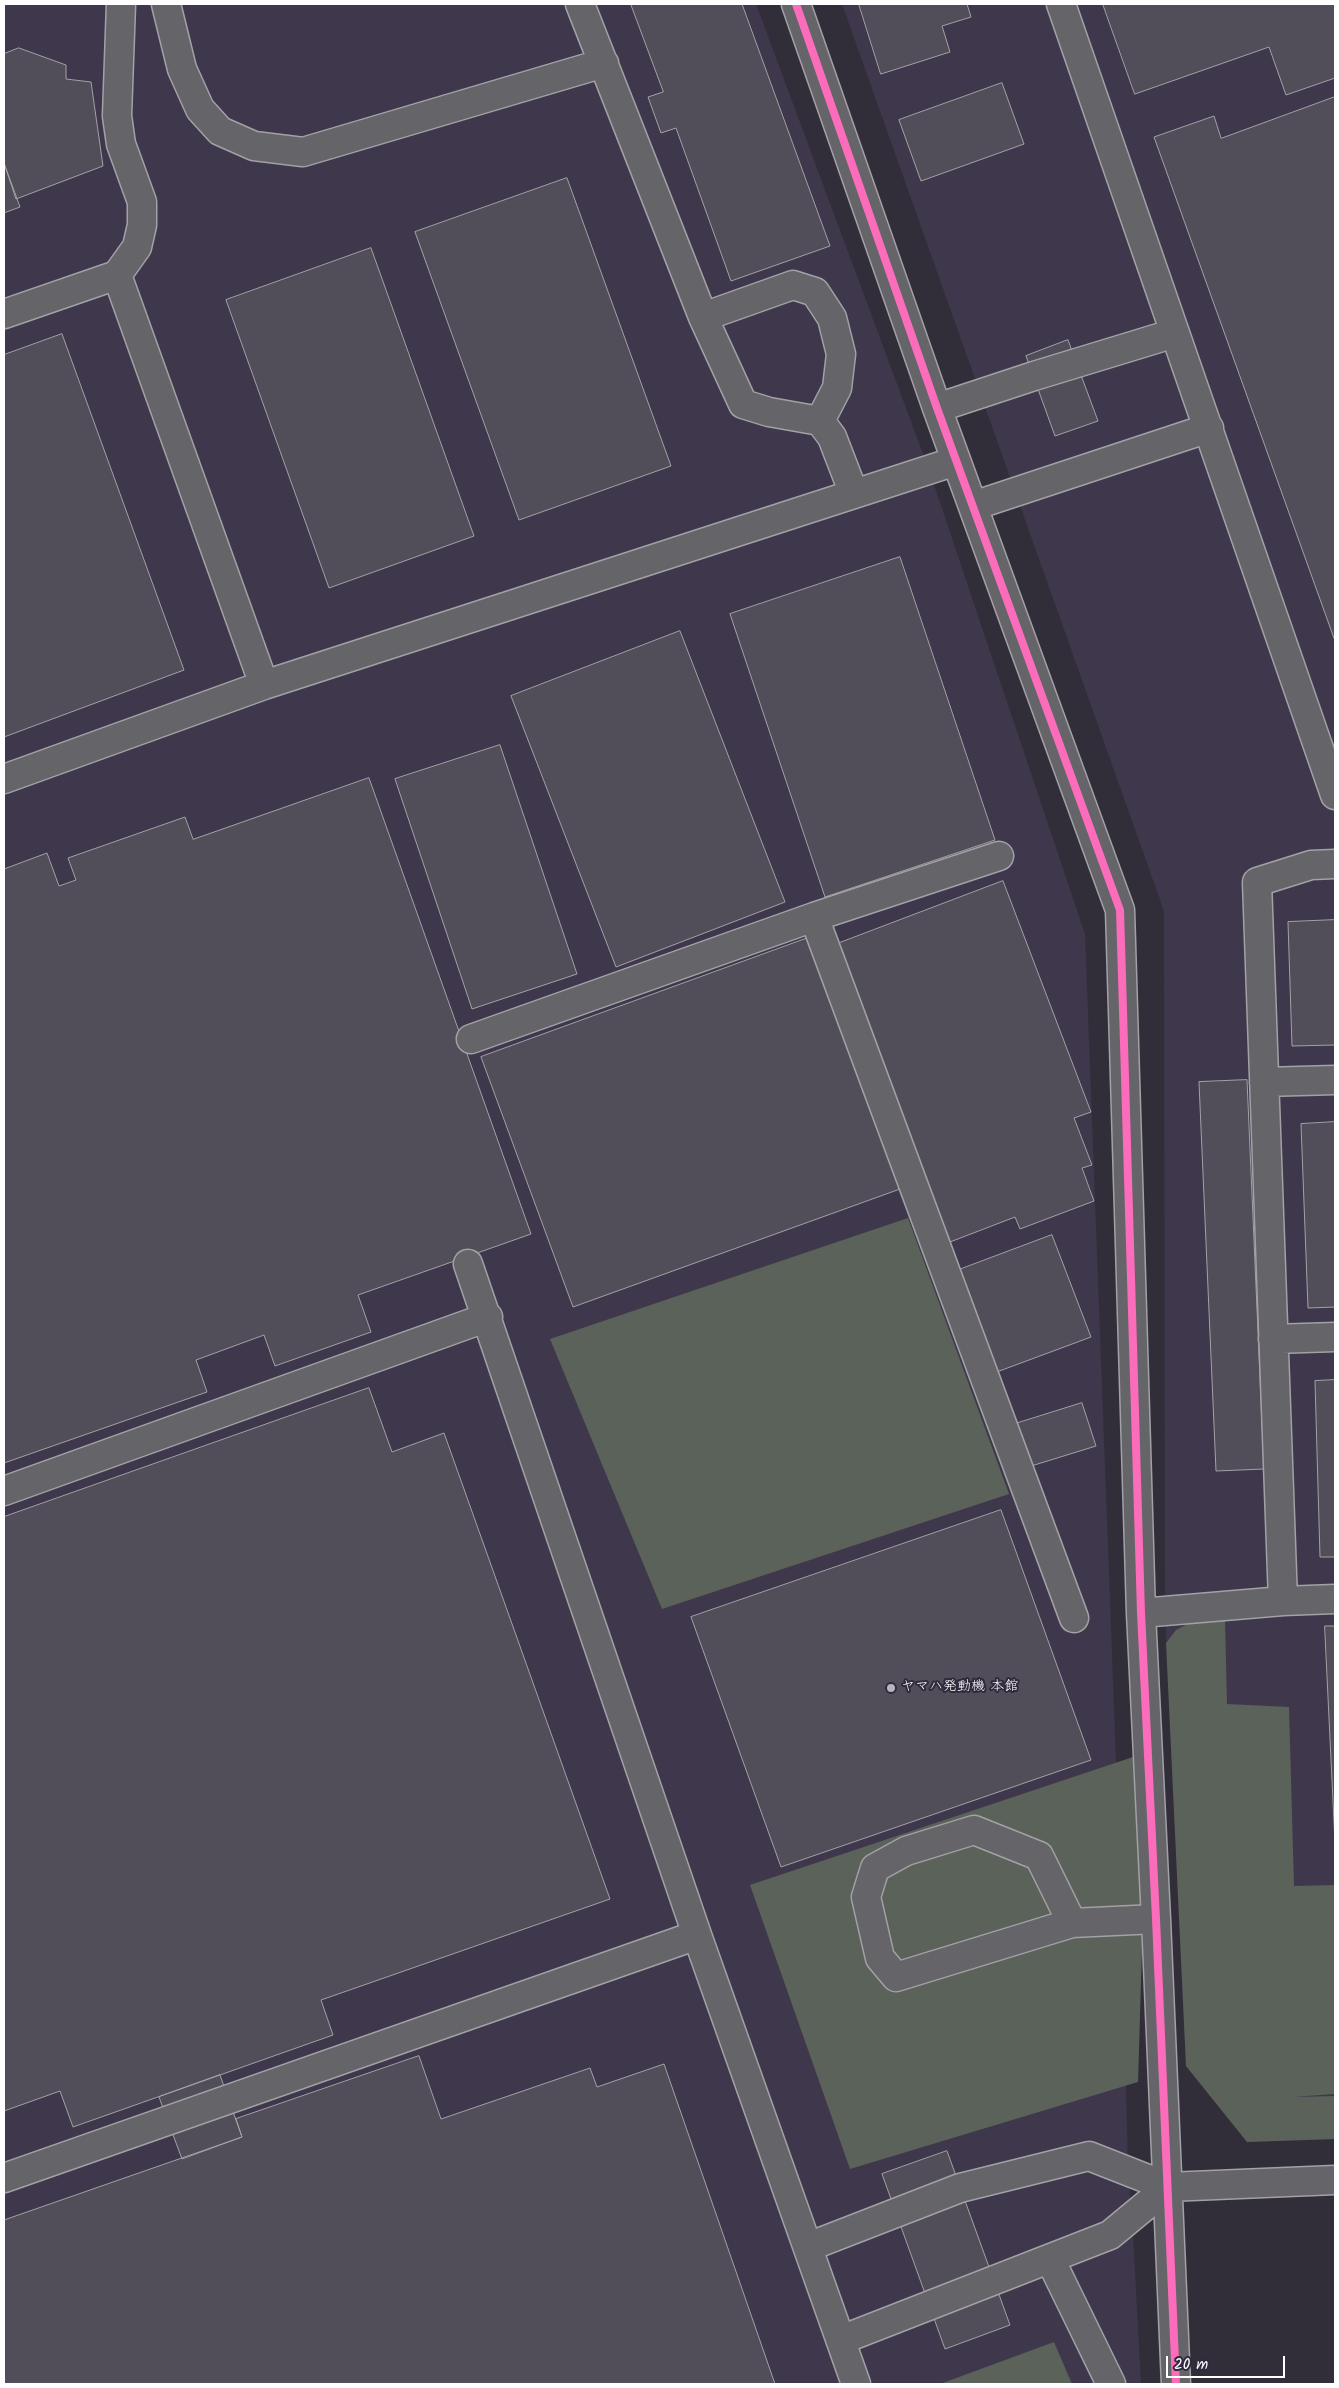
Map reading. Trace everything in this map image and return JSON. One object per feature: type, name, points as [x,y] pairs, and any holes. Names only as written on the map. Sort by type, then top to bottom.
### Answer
[{"type":"street","points":[[4,314],[117,275],[137,247],[142,226],[142,202],[121,144],[116,116],[121,4]]},
{"type":"street","points":[[166,4],[182,69],[200,109],[220,131],[254,146],[303,152],[604,63]]},
{"type":"street","points":[[580,4],[703,317],[743,404],[769,412],[820,421],[832,437],[854,494]]},
{"type":"street","points":[[796,4],[937,408],[1120,910],[1141,1613],[1176,2384]]},
{"type":"street","points":[[1061,4],[1335,795]]},
{"type":"street","points":[[117,275],[264,685]]},
{"type":"street","points":[[703,317],[793,285],[815,292],[832,318],[841,354],[837,388],[820,421]]},
{"type":"street","points":[[937,408],[1175,333]]},
{"type":"street","points":[[973,506],[1208,428]]},
{"type":"street","points":[[4,779],[264,685],[956,461]]},
{"type":"street","points":[[471,1039],[814,917],[999,856]]},
{"type":"street","points":[[1283,1600],[1257,882],[1311,865],[1335,864]]},
{"type":"street","points":[[814,917],[1074,1618]]},
{"type":"street","points":[[1264,1082],[1335,1080]]},
{"type":"street","points":[[468,1264],[697,1935],[856,2384]]},
{"type":"street","points":[[4,1491],[488,1318]]},
{"type":"street","points":[[1273,1339],[1335,1337]]},
{"type":"street","points":[[1141,1613],[1283,1600],[1335,1599]]},
{"type":"street","points":[[1072,1923],[1039,1856],[974,1830],[906,1851],[876,1868],[866,1898],[880,1958],[896,1976],[1072,1923],[1156,1919]]},
{"type":"street","points":[[4,2178],[697,1935]]},
{"type":"street","points":[[808,2247],[960,2188],[1089,2156],[1168,2187],[1335,2180]]},
{"type":"street","points":[[841,2340],[1110,2236],[1168,2187]]},
{"type":"street","points":[[1050,2259],[1111,2384]]},
{"type":"shaded area","points":[[4,4],[756,4],[929,470],[1085,934],[1122,1921],[1128,2171],[1141,2384],[4,2384]]},
{"type":"shaded area","points":[[842,4],[1335,4],[1335,2139],[1247,2142],[1186,2066],[1165,1611],[1164,911]]},
{"type":"shaded area","points":[[908,1218],[1009,1494],[662,1609],[550,1339]]},
{"type":"shaded area","points":[[1199,1618],[1225,1619],[1227,1704],[1289,1707],[1294,1886],[1335,1885],[1335,2094],[1293,2097],[1335,2096],[1335,2139],[1247,2142],[1186,2066],[1166,1643],[1176,1630]]},
{"type":"shaded area","points":[[1148,1752],[1138,2082],[850,2169],[750,1885]]},
{"type":"shaded area","points":[[1054,2342],[1072,2384],[940,2384]]},
{"type":"building","points":[[631,4],[742,4],[830,246],[731,281],[676,128],[661,133],[648,97],[663,92]]},
{"type":"building","points":[[859,4],[967,4],[971,17],[942,26],[950,52],[881,74]]},
{"type":"building","points":[[1103,4],[1335,4],[1335,78],[1286,95],[1269,47],[1135,94]]},
{"type":"building","points":[[19,48],[66,65],[66,79],[91,82],[103,166],[16,199],[4,163],[4,54]]},
{"type":"building","points":[[1002,83],[1024,144],[921,181],[899,120]]},
{"type":"building","points":[[1335,97],[1335,641],[1154,137],[1214,116],[1221,138]]},
{"type":"building","points":[[4,163],[20,207],[4,213]]},
{"type":"building","points":[[567,178],[671,466],[519,520],[415,232]]},
{"type":"building","points":[[371,248],[474,536],[329,588],[226,300]]},
{"type":"building","points":[[62,334],[184,670],[4,737],[4,355]]},
{"type":"building","points":[[1068,340],[1098,421],[1055,436],[1026,356]]},
{"type":"building","points":[[900,557],[995,840],[825,897],[730,614]]},
{"type":"building","points":[[680,631],[785,902],[616,967],[511,696]]},
{"type":"building","points":[[500,745],[577,974],[472,1009],[395,779]]},
{"type":"building","points":[[369,778],[531,1234],[358,1295],[371,1332],[275,1366],[264,1335],[196,1360],[207,1392],[4,1463],[4,869],[47,853],[59,886],[76,880],[68,858],[185,817],[193,839]]},
{"type":"building","points":[[1003,881],[1091,1112],[1074,1118],[1092,1165],[1082,1168],[1094,1201],[1020,1229],[1015,1217],[950,1242],[837,944]]},
{"type":"building","points":[[1335,920],[1335,1045],[1292,1046],[1288,922]]},
{"type":"building","points":[[808,938],[900,1189],[573,1307],[481,1057]]},
{"type":"building","points":[[1247,1080],[1264,1469],[1216,1471],[1199,1082]]},
{"type":"building","points":[[1335,1122],[1335,1307],[1308,1308],[1301,1124]]},
{"type":"building","points":[[1052,1235],[1091,1337],[994,1373],[956,1271]]},
{"type":"building","points":[[1335,1380],[1335,1557],[1320,1557],[1315,1381]]},
{"type":"building","points":[[369,1388],[392,1452],[444,1433],[610,1899],[321,2000],[333,2035],[73,2127],[60,2091],[4,2111],[4,1517]]},
{"type":"building","points":[[1082,1403],[1096,1446],[1028,1467],[1015,1424]]},
{"type":"building","name":"ヤマハ発動機 本館","points":[[1001,1510],[1091,1760],[781,1867],[691,1617]]},
{"type":"building","points":[[1325,1626],[1335,1626],[1335,1843]]},
{"type":"building","points":[[419,2056],[441,2119],[590,2068],[597,2087],[664,2064],[775,2384],[4,2384],[4,2220],[242,2137],[236,2119]]},
{"type":"building","points":[[220,2075],[242,2137],[182,2159],[159,2097]]},
{"type":"building","points":[[947,2151],[1010,2325],[945,2349],[882,2174]]},
{"type":"transit line","points":[[796,4],[937,408],[1120,910],[1141,1613],[1176,2384]]},
{"type":"place","name":"ヤマハ発動機 本館","points":[[891,1688]]}]
